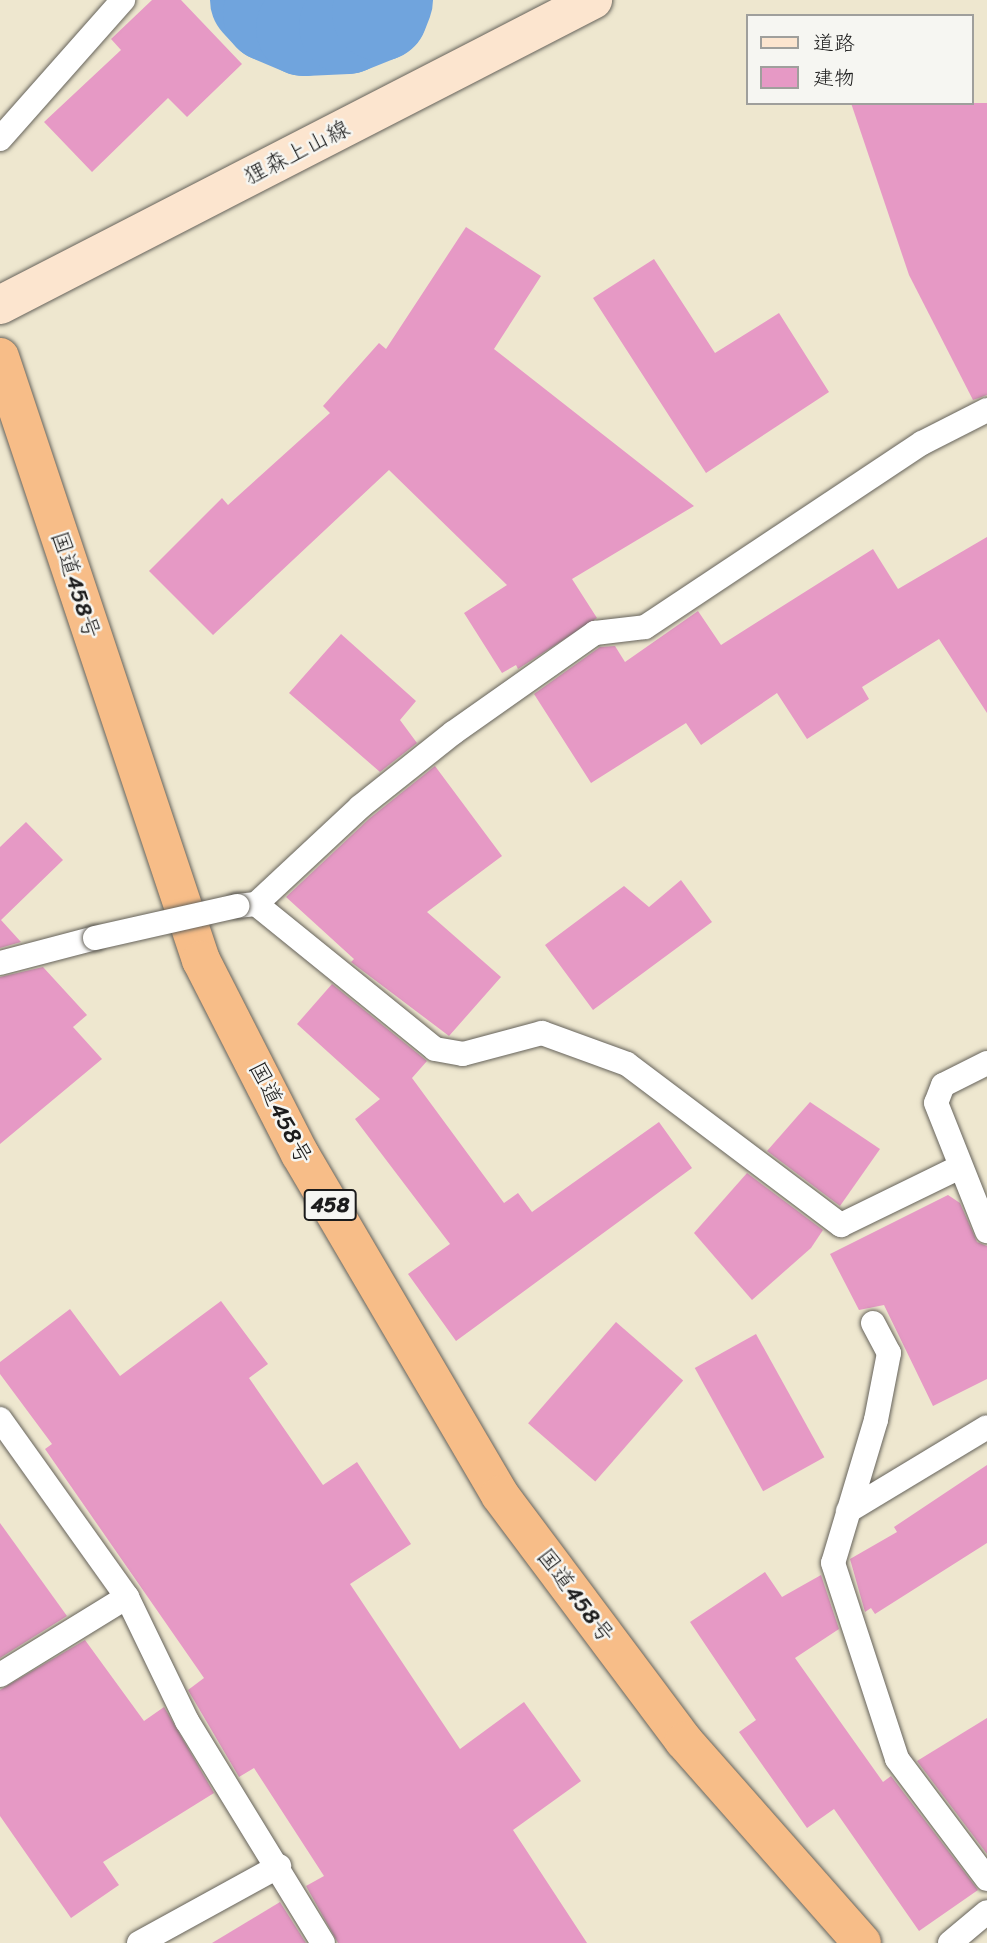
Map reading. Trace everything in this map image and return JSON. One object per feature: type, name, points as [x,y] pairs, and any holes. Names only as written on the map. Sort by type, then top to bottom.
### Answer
[{"type":"highway","name":"国道458号","points":[[0,357],[201,960],[300,1154],[500,1495],[684,1741],[862,1943]]},
{"type":"main road","name":"狸森上山線","points":[[0,306],[593,0]]},
{"type":"lane","points":[[0,138],[124,0]]},
{"type":"lane","points":[[0,963],[95,938],[247,905],[360,807],[442,741],[595,634],[645,627],[922,443],[987,410]]},
{"type":"lane","points":[[247,905],[435,1049],[463,1054],[542,1032],[627,1064],[841,1225],[960,1167]]},
{"type":"lane","points":[[987,1063],[943,1085],[936,1103],[987,1231]]},
{"type":"lane","points":[[873,1323],[889,1353],[876,1420],[833,1563],[897,1759],[987,1879]]},
{"type":"lane","points":[[0,1419],[127,1597],[187,1721],[279,1866],[323,1943]]},
{"type":"lane","points":[[848,1511],[987,1427]]},
{"type":"lane","points":[[0,1675],[127,1597]]},
{"type":"lane","points":[[139,1943],[279,1866]]},
{"type":"lane","points":[[950,1943],[987,1912]]},
{"type":"building","points":[[152,0],[181,0],[242,64],[187,117],[168,98],[92,172],[44,122],[121,50],[111,39]]},
{"type":"building","points":[[987,103],[987,395],[973,400],[909,275],[852,105]]},
{"type":"building","points":[[466,227],[541,276],[494,349],[694,506],[572,579],[597,618],[518,669],[516,665],[502,673],[464,613],[507,585],[389,470],[213,635],[149,571],[222,498],[228,505],[330,413],[323,406],[379,343],[386,349]]},
{"type":"building","points":[[654,259],[715,353],[779,313],[829,392],[706,473],[593,298]]},
{"type":"building","points":[[987,537],[987,713],[939,639],[862,687],[869,699],[807,739],[777,693],[701,745],[686,723],[591,783],[534,694],[600,647],[615,646],[625,662],[698,611],[721,645],[873,549],[898,589]]},
{"type":"building","points":[[341,634],[416,701],[400,720],[417,743],[380,772],[289,693]]},
{"type":"building","points":[[435,766],[502,856],[427,912],[501,977],[449,1036],[351,962],[354,959],[286,897],[370,818]]},
{"type":"building","points":[[26,822],[63,860],[1,920],[21,942],[0,948],[0,847]]},
{"type":"building","points":[[681,880],[712,922],[593,1010],[545,945],[624,886],[649,907]]},
{"type":"building","points":[[43,967],[87,1015],[73,1027],[102,1059],[0,1144],[0,977]]},
{"type":"building","points":[[332,984],[427,1061],[412,1078],[504,1203],[518,1193],[532,1212],[659,1122],[692,1168],[456,1341],[408,1274],[450,1244],[355,1119],[380,1099],[297,1024]]},
{"type":"building","points":[[810,1102],[880,1149],[840,1206],[767,1151]]},
{"type":"building","points":[[747,1173],[823,1230],[811,1248],[752,1300],[694,1233]]},
{"type":"building","points":[[948,1195],[960,1203],[977,1242],[987,1246],[987,1379],[933,1406],[884,1305],[859,1310],[830,1254]]},
{"type":"building","points":[[221,1301],[268,1364],[249,1378],[323,1485],[357,1462],[411,1544],[350,1584],[460,1749],[524,1702],[581,1781],[513,1830],[587,1943],[338,1943],[306,1886],[324,1876],[254,1768],[239,1777],[188,1690],[204,1678],[45,1449],[52,1444],[0,1374],[0,1362],[70,1309],[120,1376]]},
{"type":"building","points":[[616,1322],[683,1380],[595,1482],[528,1423]]},
{"type":"building","points":[[756,1334],[824,1457],[763,1491],[695,1368]]},
{"type":"building","points":[[987,1465],[987,1543],[875,1614],[871,1608],[865,1612],[850,1559],[897,1532],[894,1527]]},
{"type":"building","points":[[0,1523],[67,1616],[0,1658]]},
{"type":"building","points":[[765,1572],[782,1597],[821,1575],[839,1629],[795,1658],[883,1782],[891,1776],[978,1890],[919,1931],[834,1809],[807,1828],[739,1732],[756,1720],[690,1622]]},
{"type":"building","points":[[85,1640],[144,1721],[164,1707],[214,1793],[103,1862],[119,1885],[71,1918],[0,1816],[0,1690]]},
{"type":"building","points":[[987,1718],[987,1854],[917,1761]]},
{"type":"building","points":[[280,1902],[306,1943],[212,1943]]},
{"type":"waterway","points":[[258,0],[271,14],[304,28],[347,26],[380,13],[385,0]]}]
